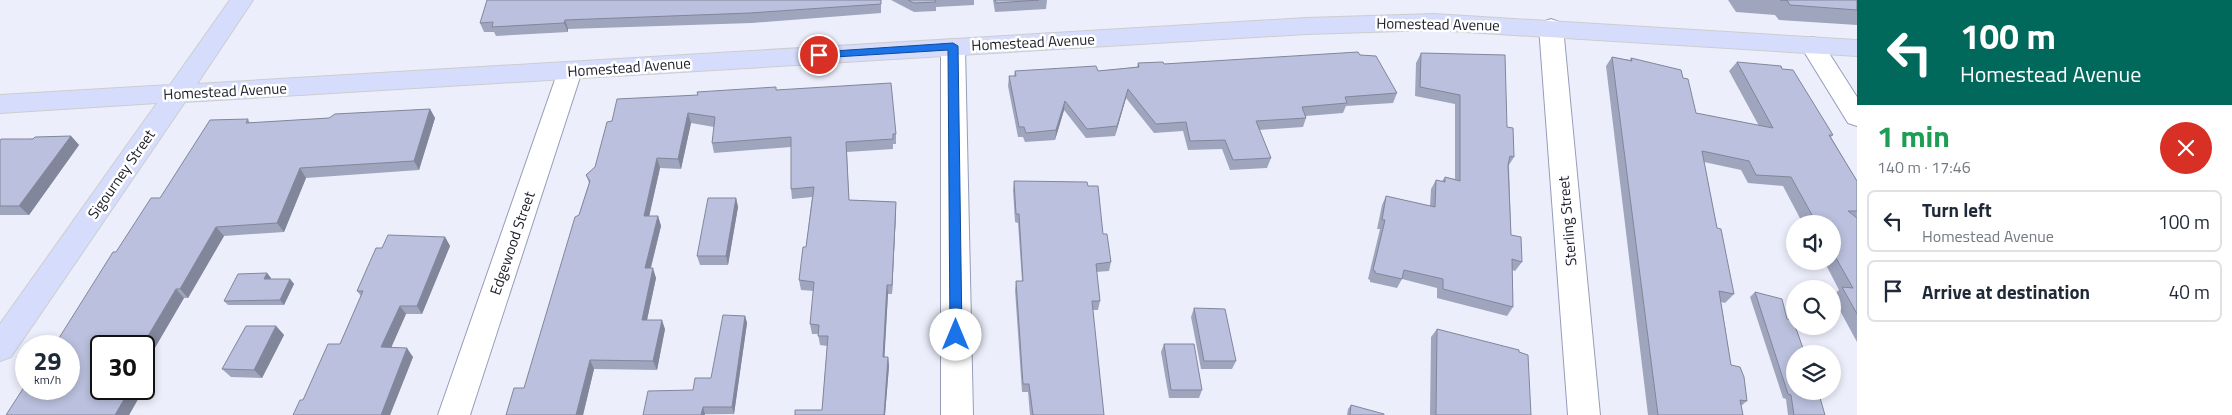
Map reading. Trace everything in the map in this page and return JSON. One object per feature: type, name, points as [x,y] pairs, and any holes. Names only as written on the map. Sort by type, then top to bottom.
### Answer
[{"type":"main road","name":"Sigourney Street","points":[[0,348],[242,0]]},
{"type":"main road","name":"Homestead Avenue","points":[[0,104],[570,71],[953,46],[1306,26],[1427,22],[1857,48]]},
{"type":"street","name":"Sterling Street","points":[[1551,28],[1584,415]]},
{"type":"street","points":[[1812,45],[1857,116]]},
{"type":"street","points":[[953,46],[957,415]]},
{"type":"street","name":"Edgewood Street","points":[[454,415],[570,71]]},
{"type":"building","points":[[487,0],[881,0],[881,4],[750,13],[565,20],[564,23],[492,27],[493,22],[480,23]]},
{"type":"building","points":[[908,0],[935,0],[936,2],[914,3]]},
{"type":"building","points":[[995,0],[1039,0],[996,3]]},
{"type":"building","points":[[1787,0],[1857,0],[1857,10],[1790,5]]},
{"type":"building","points":[[1358,52],[1360,55],[1376,56],[1397,93],[1345,97],[1347,103],[1302,107],[1306,118],[1256,121],[1271,158],[1233,160],[1225,140],[1190,141],[1186,122],[1156,124],[1128,89],[1117,126],[1087,129],[1065,101],[1056,130],[1026,133],[1024,127],[1019,127],[1009,76],[1016,76],[1015,71],[1096,66],[1098,71],[1139,67],[1138,63],[1163,62],[1164,64]]},
{"type":"building","points":[[1421,53],[1505,55],[1507,127],[1513,128],[1514,157],[1510,156],[1508,165],[1511,235],[1521,237],[1522,262],[1512,259],[1513,307],[1443,289],[1443,279],[1404,270],[1402,279],[1375,273],[1373,270],[1385,220],[1382,220],[1386,196],[1435,207],[1436,180],[1445,182],[1445,177],[1460,181],[1460,95],[1420,87]]},
{"type":"building","points":[[1612,57],[1632,61],[1631,58],[1681,70],[1683,78],[1688,79],[1696,113],[1773,128],[1737,62],[1781,66],[1782,69],[1793,70],[1833,135],[1829,135],[1857,181],[1857,211],[1848,211],[1857,218],[1857,314],[1842,287],[1853,288],[1841,267],[1841,215],[1812,215],[1791,177],[1756,175],[1749,161],[1702,151],[1717,228],[1721,229],[1734,294],[1719,291],[1731,365],[1740,367],[1744,377],[1747,401],[1740,400],[1743,415],[1658,415]]},
{"type":"building","points":[[891,83],[896,134],[893,134],[893,139],[846,142],[849,200],[896,202],[892,285],[887,285],[883,357],[888,357],[884,415],[795,415],[795,410],[822,410],[828,336],[818,336],[819,325],[810,324],[814,282],[799,280],[803,247],[806,247],[814,187],[791,189],[791,137],[712,143],[715,117],[688,113],[678,159],[657,158],[644,216],[658,216],[645,268],[653,268],[642,320],[662,320],[653,361],[590,360],[576,415],[506,415],[514,388],[524,388],[575,217],[579,215],[590,181],[586,175],[595,167],[607,122],[612,121],[617,99],[698,95],[697,92],[776,87],[776,90]]},
{"type":"building","points":[[430,109],[414,161],[300,168],[277,223],[216,227],[180,289],[176,289],[149,335],[90,335],[90,400],[124,400],[115,415],[6,415],[16,400],[80,400],[80,335],[61,335],[113,252],[116,252],[151,198],[160,198],[210,120],[248,119],[246,123],[329,118],[335,114]]},
{"type":"building","points":[[71,136],[19,206],[0,206],[1,139]]},
{"type":"building","points":[[1014,181],[1087,182],[1088,186],[1098,186],[1103,234],[1107,234],[1111,262],[1096,264],[1100,301],[1092,301],[1104,415],[1033,415],[1029,384],[1023,384],[1016,281],[1023,281],[1019,214],[1016,214]]},
{"type":"building","points":[[708,198],[736,198],[726,256],[697,256]]},
{"type":"building","points":[[388,235],[445,237],[417,306],[400,306],[381,347],[407,348],[381,415],[293,415],[300,400],[303,400],[328,344],[340,344],[363,291],[357,291],[376,248],[382,248]]},
{"type":"building","points":[[267,273],[264,279],[290,279],[280,300],[224,301],[238,274]]},
{"type":"building","points":[[1755,292],[1782,299],[1786,315],[1786,335],[1798,335],[1802,345],[1786,345],[1786,388]]},
{"type":"building","points":[[1194,308],[1225,309],[1236,361],[1204,361]]},
{"type":"building","points":[[723,315],[745,316],[732,407],[703,407],[701,415],[643,415],[648,391],[693,390],[695,378],[711,378]]},
{"type":"building","points":[[246,326],[276,326],[254,370],[222,369]]},
{"type":"building","points":[[1437,329],[1519,350],[1519,352],[1528,355],[1531,415],[1436,415]]},
{"type":"building","points":[[1164,344],[1194,344],[1202,390],[1171,390]]},
{"type":"building","points":[[1792,400],[1821,400],[1825,415],[1794,415]]},
{"type":"building","points":[[1351,405],[1384,414],[1384,415],[1350,415]]},
{"type":"route","points":[[819,55],[953,46],[956,335]]}]
